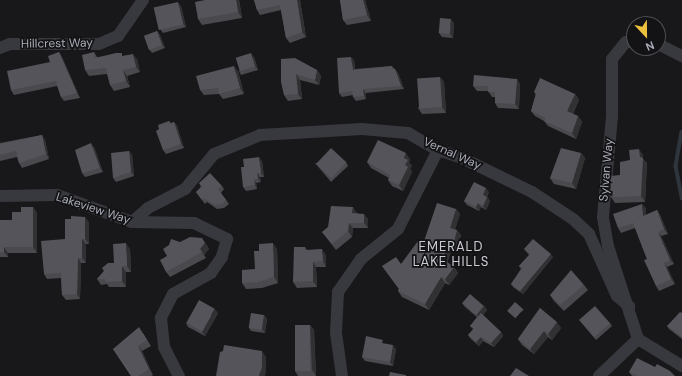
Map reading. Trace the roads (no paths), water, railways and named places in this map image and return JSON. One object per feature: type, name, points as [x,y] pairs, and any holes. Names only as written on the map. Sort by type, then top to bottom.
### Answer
[{"type":"street","name":"Hillcrest Way","points":[[0,48],[10,44],[99,44],[118,36],[143,0]]},
{"type":"street","name":"Sylvan Way","points":[[626,42],[612,59],[612,117],[603,217],[608,246],[629,306]]},
{"type":"street","points":[[666,48],[682,56]]},
{"type":"street","name":"Vernal Way","points":[[132,222],[148,208],[186,189],[214,154],[260,135],[362,129],[408,133],[438,150],[462,158],[532,192],[573,219],[589,234],[617,296],[629,306],[638,339]]},
{"type":"street","points":[[342,376],[336,333],[338,292],[360,259],[398,229],[438,150]]},
{"type":"street","name":"Lakeview Way","points":[[0,196],[57,195],[132,222],[194,222],[227,239],[222,257],[211,273],[173,294],[161,318],[164,347],[178,376]]},
{"type":"street","points":[[599,376],[638,339],[682,366]]},
{"type":"waterway","points":[[682,132],[676,166],[682,198]]},
{"type":"district","name":"EMERALD LAKE HILLS","points":[[451,256]]}]
